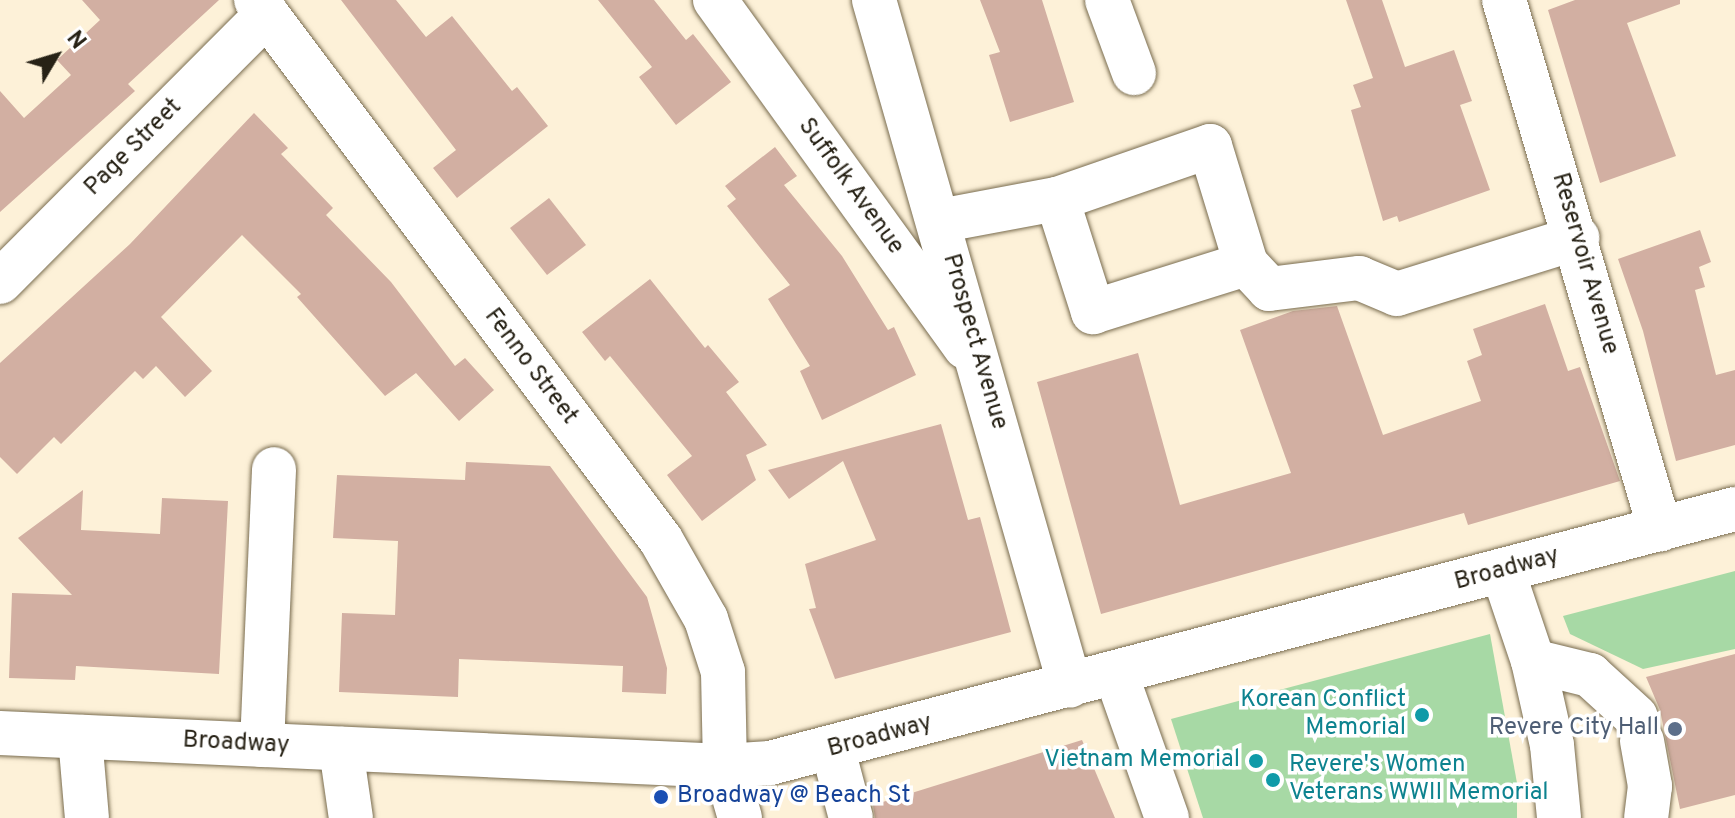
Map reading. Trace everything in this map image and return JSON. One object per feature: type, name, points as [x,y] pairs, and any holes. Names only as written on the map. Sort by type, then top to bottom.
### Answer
[{"type":"street","name":"Suffolk Avenue","points":[[715,0],[985,375]]},
{"type":"street","name":"Prospect Avenue","points":[[874,0],[985,375],[1070,686]]},
{"type":"street","points":[[1107,0],[1134,73]]},
{"type":"street","name":"Reservoir Avenue","points":[[1504,0],[1577,238],[1660,529]]},
{"type":"street","name":"Page Street","points":[[0,282],[262,7]]},
{"type":"street","name":"Fenno Street","points":[[262,7],[661,540],[706,619],[723,672],[725,766],[740,818]]},
{"type":"street","points":[[939,221],[1057,199],[1210,146],[1246,264],[1269,289],[1359,278],[1397,294],[1577,238]]},
{"type":"street","points":[[1057,199],[1093,312],[1246,264]]},
{"type":"street","points":[[262,745],[274,469]]},
{"type":"street","name":"Broadway","points":[[0,733],[725,766],[770,763],[833,750],[1735,509]]},
{"type":"street","points":[[1503,572],[1533,661],[1552,745],[1559,818]]},
{"type":"street","points":[[1533,661],[1590,675],[1639,729],[1650,786],[1646,818]]},
{"type":"street","points":[[1116,674],[1167,818]]},
{"type":"street","points":[[80,737],[87,818]]},
{"type":"street","points":[[341,749],[351,818]]},
{"type":"street","points":[[833,750],[851,818]]},
{"type":"green space","points":[[1735,571],[1735,649],[1643,669],[1570,634],[1563,616]]},
{"type":"green space","points":[[1490,634],[1517,783],[1517,818],[1203,818],[1171,719]]},
{"type":"building","points":[[82,0],[219,0],[128,84],[135,91],[0,212],[0,91],[24,118],[71,75],[57,60],[100,20]]},
{"type":"building","points":[[341,0],[396,0],[426,37],[452,16],[512,91],[517,87],[548,126],[457,198],[433,168],[456,150]]},
{"type":"building","points":[[598,0],[654,0],[686,40],[693,34],[731,82],[676,125],[639,77],[652,67]]},
{"type":"building","points":[[980,0],[1042,0],[1074,102],[1010,122],[989,55],[1000,52]]},
{"type":"building","points":[[1346,0],[1382,0],[1405,67],[1454,50],[1472,101],[1460,105],[1490,190],[1399,222],[1397,216],[1383,221],[1351,110],[1361,107],[1353,85],[1373,78]]},
{"type":"building","points":[[1575,0],[1680,0],[1680,4],[1627,23],[1676,156],[1600,183],[1548,10]]},
{"type":"building","points":[[254,113],[288,148],[281,154],[333,208],[326,215],[391,282],[455,366],[465,358],[494,390],[459,421],[416,373],[385,396],[297,297],[301,294],[242,235],[161,317],[212,371],[185,397],[156,366],[143,379],[135,371],[61,444],[54,437],[17,474],[0,457],[0,363],[130,244]]},
{"type":"building","points":[[775,147],[797,176],[784,185],[842,256],[888,330],[894,327],[916,375],[822,420],[800,371],[810,366],[768,299],[790,285],[727,206],[736,199],[725,186]]},
{"type":"building","points":[[549,198],[586,245],[547,275],[510,228]]},
{"type":"building","points":[[1700,230],[1711,262],[1699,267],[1705,287],[1695,290],[1716,375],[1735,370],[1735,445],[1676,461],[1643,331],[1618,259]]},
{"type":"building","points":[[650,279],[705,348],[708,345],[739,382],[726,392],[767,445],[746,455],[756,480],[702,521],[667,475],[692,456],[610,356],[605,361],[582,332]]},
{"type":"building","points":[[1545,304],[1568,371],[1580,367],[1620,481],[1468,525],[1464,513],[1101,614],[1037,382],[1138,353],[1180,505],[1291,473],[1240,330],[1293,311],[1337,306],[1383,435],[1481,401],[1467,361],[1482,355],[1473,329]]},
{"type":"building","points":[[941,424],[968,520],[980,517],[1011,632],[835,679],[809,609],[816,608],[805,564],[876,540],[843,461],[789,499],[768,470]]},
{"type":"building","points":[[466,462],[550,466],[647,597],[667,668],[666,694],[622,692],[623,666],[459,659],[458,697],[339,692],[342,613],[395,615],[398,541],[333,538],[337,475],[465,480]]},
{"type":"building","points":[[83,490],[81,530],[160,534],[162,498],[228,501],[219,674],[76,666],[75,680],[9,678],[12,593],[72,595],[18,538]]},
{"type":"building","name":"Revere City Hall","points":[[1735,654],[1735,795],[1680,809],[1660,710],[1646,677]]},
{"type":"building","points":[[1082,740],[1115,818],[875,818],[873,805]]},
{"type":"place","name":"Korean Conflict Memorial","points":[[1422,715]]},
{"type":"place","name":"Revere City Hall","points":[[1675,729]]},
{"type":"place","name":"Vietnam Memorial","points":[[1256,761]]},
{"type":"place","name":"Revere's Women Veterans WWII Memorial","points":[[1273,780]]},
{"type":"place","name":"Broadway @ Beach St","points":[[661,797]]}]
